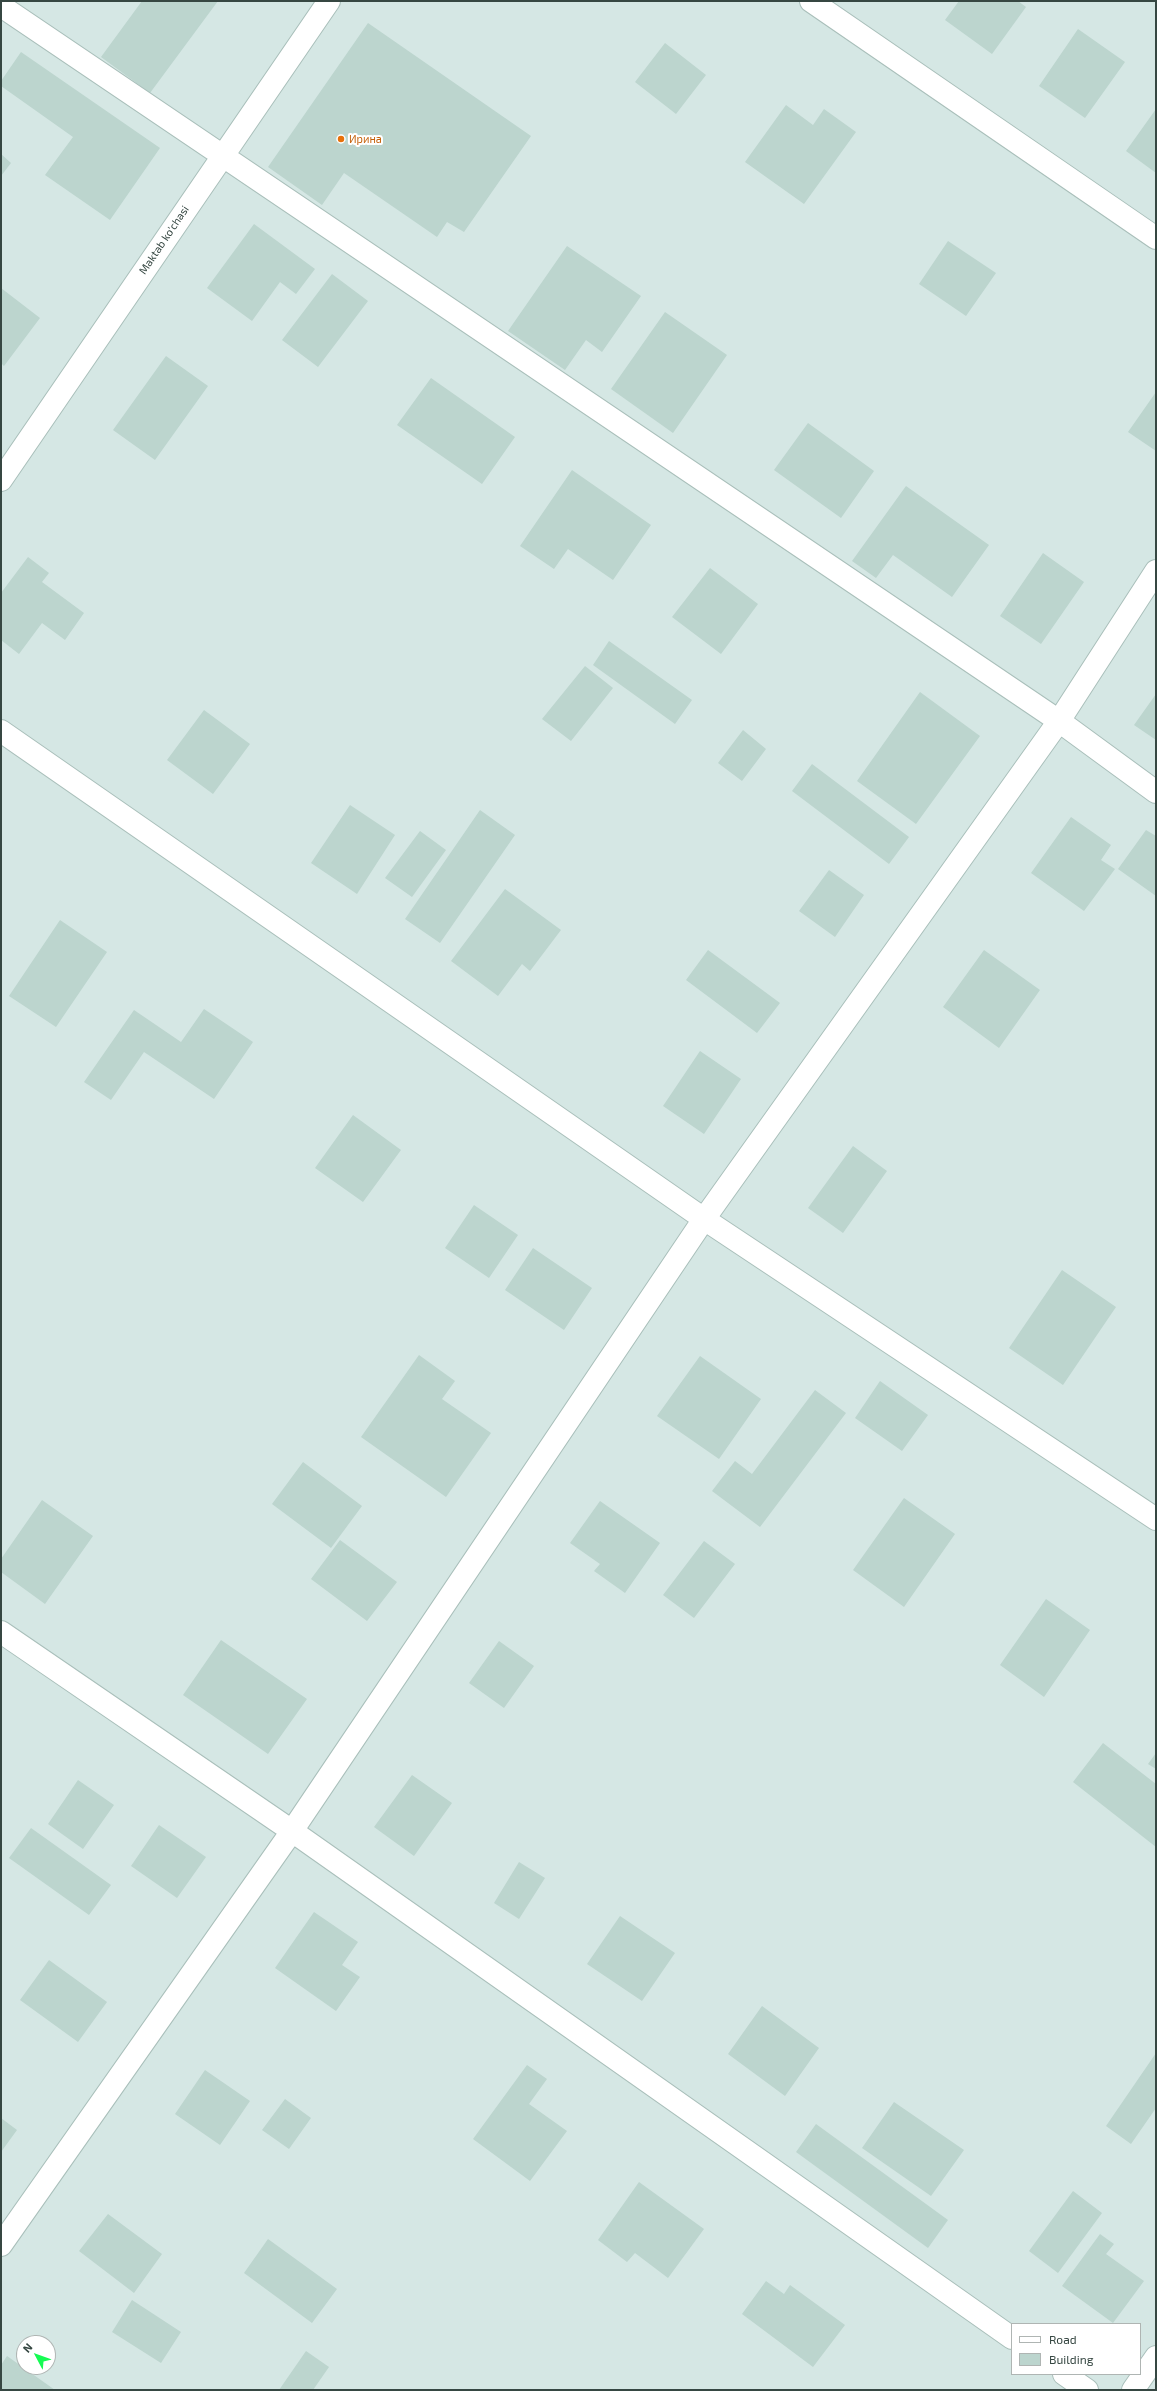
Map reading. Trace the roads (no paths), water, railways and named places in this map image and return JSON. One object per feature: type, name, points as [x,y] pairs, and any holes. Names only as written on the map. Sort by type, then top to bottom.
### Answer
[{"type":"street","name":"Maktab ko'chasi","points":[[1,480],[328,1]]},
{"type":"street","points":[[811,1],[1156,238]]},
{"type":"street","points":[[1,6],[1059,721],[1156,792]]},
{"type":"street","points":[[1,2245],[292,1831],[704,1219],[1059,721],[1156,571]]},
{"type":"street","points":[[1,731],[704,1219],[1156,1519]]},
{"type":"street","points":[[1,1632],[292,1831],[1011,2337]]},
{"type":"street","points":[[1133,2390],[1156,2357]]},
{"type":"street","points":[[1065,2375],[1086,2390]]},
{"type":"place","name":"Ирина","points":[[341,139]]}]
